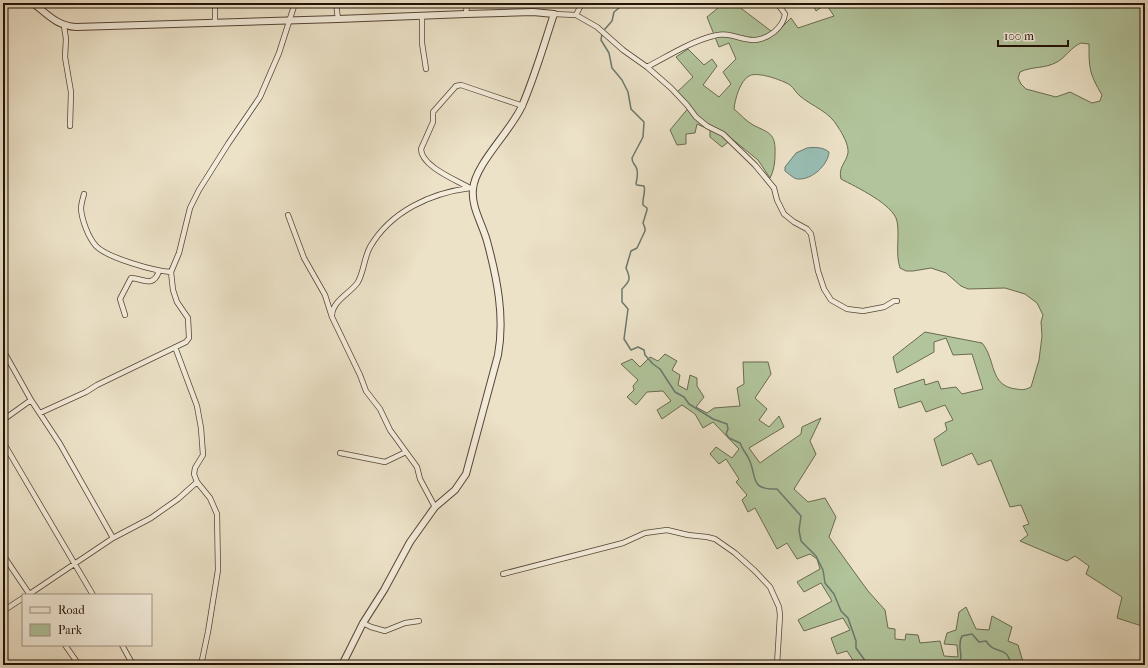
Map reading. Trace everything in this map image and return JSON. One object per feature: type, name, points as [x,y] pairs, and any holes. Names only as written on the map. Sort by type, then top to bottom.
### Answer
[{"type":"street","points":[[33,3],[55,21],[64,26],[76,27],[533,12],[576,15],[597,27],[623,50],[672,88],[696,117],[707,126],[723,134],[756,165],[774,188],[777,200],[784,214],[812,234],[818,271],[824,289],[832,300],[847,309],[863,311],[884,307],[894,300],[897,301]]},
{"type":"street","points":[[215,3],[215,23]]},
{"type":"street","points":[[40,412],[86,392],[97,385],[186,342],[189,338],[188,318],[177,302],[173,290],[171,272],[179,253],[190,208],[199,190],[228,144],[260,97],[279,53],[295,3]]},
{"type":"street","points":[[336,3],[338,19]]},
{"type":"street","points":[[466,14],[467,3]]},
{"type":"street","points":[[646,67],[714,36],[728,35],[744,40],[757,40],[770,35],[780,26],[785,18],[785,14],[777,3]]},
{"type":"street","points":[[576,15],[580,4]]},
{"type":"street","points":[[342,665],[363,623],[384,590],[410,542],[435,507],[455,490],[466,474],[481,421],[501,338],[496,282],[487,239],[471,188],[480,169],[514,122],[522,106],[554,14]]},
{"type":"street","points":[[422,16],[422,44],[426,69]]},
{"type":"street","points":[[64,26],[66,39],[65,57],[70,92],[70,126]]},
{"type":"street","points":[[471,188],[428,164],[421,153],[421,148],[433,122],[433,112],[456,86],[461,85],[522,106]]},
{"type":"street","points":[[332,317],[332,312],[337,303],[358,283],[365,257],[371,246],[386,226],[397,216],[424,200],[454,190],[471,188]]},
{"type":"street","points":[[84,194],[81,207],[82,215],[90,235],[97,246],[123,260],[159,271],[171,272]]},
{"type":"street","points":[[288,215],[304,258],[325,295],[332,317],[360,375],[366,391],[380,409],[390,430],[417,467],[420,479],[435,507]]},
{"type":"street","points":[[125,315],[120,299],[131,278],[150,282],[157,276],[159,271]]},
{"type":"street","points":[[175,347],[197,406],[201,428],[204,449],[203,455],[195,468],[194,474],[197,482],[210,498],[217,514],[218,570],[201,665]]},
{"type":"street","points":[[3,350],[31,400],[60,444],[113,538]]},
{"type":"street","points":[[3,420],[31,400]]},
{"type":"street","points":[[3,442],[92,594]]},
{"type":"street","points":[[340,453],[385,462],[406,452]]},
{"type":"street","points":[[30,594],[113,538],[151,518],[178,499],[197,482]]},
{"type":"street","points":[[504,574],[623,543],[645,533],[668,530],[715,539],[735,553],[770,587],[779,606],[780,615],[777,665]]},
{"type":"street","points":[[3,555],[28,594]]},
{"type":"street","points":[[3,611],[22,599]]},
{"type":"street","points":[[363,623],[385,631],[405,623],[419,621]]},
{"type":"street","points":[[66,646],[79,665]]},
{"type":"street","points":[[123,646],[133,665]]},
{"type":"green space","points":[[724,3],[734,3],[775,34],[791,18],[798,28],[834,16],[826,4],[816,11],[812,3],[1145,3],[1145,627],[1117,618],[1122,597],[1086,574],[1089,566],[1075,556],[1067,561],[1020,541],[1028,535],[1023,526],[1029,524],[1021,505],[1010,507],[991,460],[978,465],[972,453],[942,466],[934,439],[947,430],[945,423],[953,420],[945,405],[926,412],[921,401],[899,408],[894,389],[924,379],[925,385],[938,381],[941,389],[956,387],[962,394],[983,389],[972,354],[953,355],[946,338],[934,342],[934,352],[897,373],[893,357],[925,332],[982,343],[1001,383],[1007,387],[1016,389],[1024,390],[1031,387],[1039,360],[1042,336],[1041,322],[1043,315],[1037,303],[1025,294],[1005,288],[968,289],[961,286],[946,273],[931,268],[906,271],[900,268],[898,257],[898,227],[894,215],[889,208],[881,202],[841,179],[840,175],[848,150],[845,139],[840,130],[830,117],[800,96],[790,85],[781,81],[763,75],[749,76],[741,86],[737,95],[734,109],[750,123],[767,132],[773,138],[775,160],[770,178],[758,160],[732,139],[722,147],[710,137],[710,130],[697,124],[695,133],[686,134],[686,144],[677,145],[670,130],[690,106],[676,93],[693,77],[676,57],[688,49],[704,65],[712,59],[717,66],[703,85],[719,97],[731,84],[723,72],[736,59],[729,43],[719,47],[707,17]],"holes":[[[1081,43],[1089,44],[1089,59],[1092,76],[1102,95],[1100,101],[1092,103],[1070,92],[1056,97],[1026,89],[1021,84],[1018,78],[1020,72],[1052,64],[1060,60],[1077,45]]]},
{"type":"green space","points":[[665,354],[677,361],[672,370],[680,375],[678,385],[687,390],[690,375],[697,378],[697,386],[704,397],[696,407],[707,413],[714,408],[740,406],[737,388],[744,384],[743,362],[768,362],[771,374],[755,398],[767,409],[759,420],[769,427],[779,416],[784,427],[749,448],[760,463],[801,434],[802,427],[821,418],[810,441],[816,454],[794,489],[808,502],[825,498],[836,517],[829,537],[868,591],[885,610],[888,628],[895,629],[895,639],[905,640],[906,634],[918,635],[920,643],[940,641],[944,656],[958,657],[957,645],[944,644],[947,633],[956,630],[959,612],[966,607],[976,629],[989,630],[992,616],[1012,627],[1008,641],[1018,645],[1024,665],[856,665],[847,651],[837,654],[831,638],[850,630],[843,618],[804,631],[798,620],[832,601],[821,583],[804,592],[797,582],[820,569],[817,559],[810,554],[797,559],[787,543],[777,549],[755,508],[748,512],[742,500],[747,495],[736,482],[739,479],[726,459],[719,464],[710,454],[716,447],[732,458],[739,449],[713,422],[703,428],[695,414],[682,405],[662,419],[657,410],[671,401],[663,391],[647,392],[636,405],[627,397],[634,390],[633,386],[638,380],[621,364],[632,359],[640,367],[650,357],[658,361]]},
{"type":"water","points":[[807,148],[822,148],[829,152],[828,157],[822,167],[814,174],[803,179],[796,179],[785,171],[785,167],[796,153]]},
{"type":"waterway","points":[[605,29],[612,21],[614,12],[625,3]]},
{"type":"waterway","points":[[602,33],[601,40],[609,53],[612,68],[622,80],[628,92],[631,109],[644,122],[643,137],[632,158],[638,175],[636,184],[644,186],[645,191],[643,205],[647,208],[647,210],[643,223],[645,231],[637,248],[631,251],[626,268],[629,275],[629,280],[622,289],[622,302],[628,309],[624,339],[631,350],[638,347],[644,350],[645,355],[660,369],[675,392],[684,397],[689,404],[713,419],[727,424],[728,429],[726,434],[729,438],[740,443],[748,457],[755,480],[758,484],[768,489],[777,489],[801,516],[799,530],[801,541],[816,556],[823,570],[825,583],[834,594],[841,611],[848,618],[856,641],[856,648],[870,665]]},
{"type":"waterway","points":[[958,665],[961,658],[960,640],[962,636],[972,634],[979,642],[986,641],[993,648],[1007,654],[1011,665]]}]
